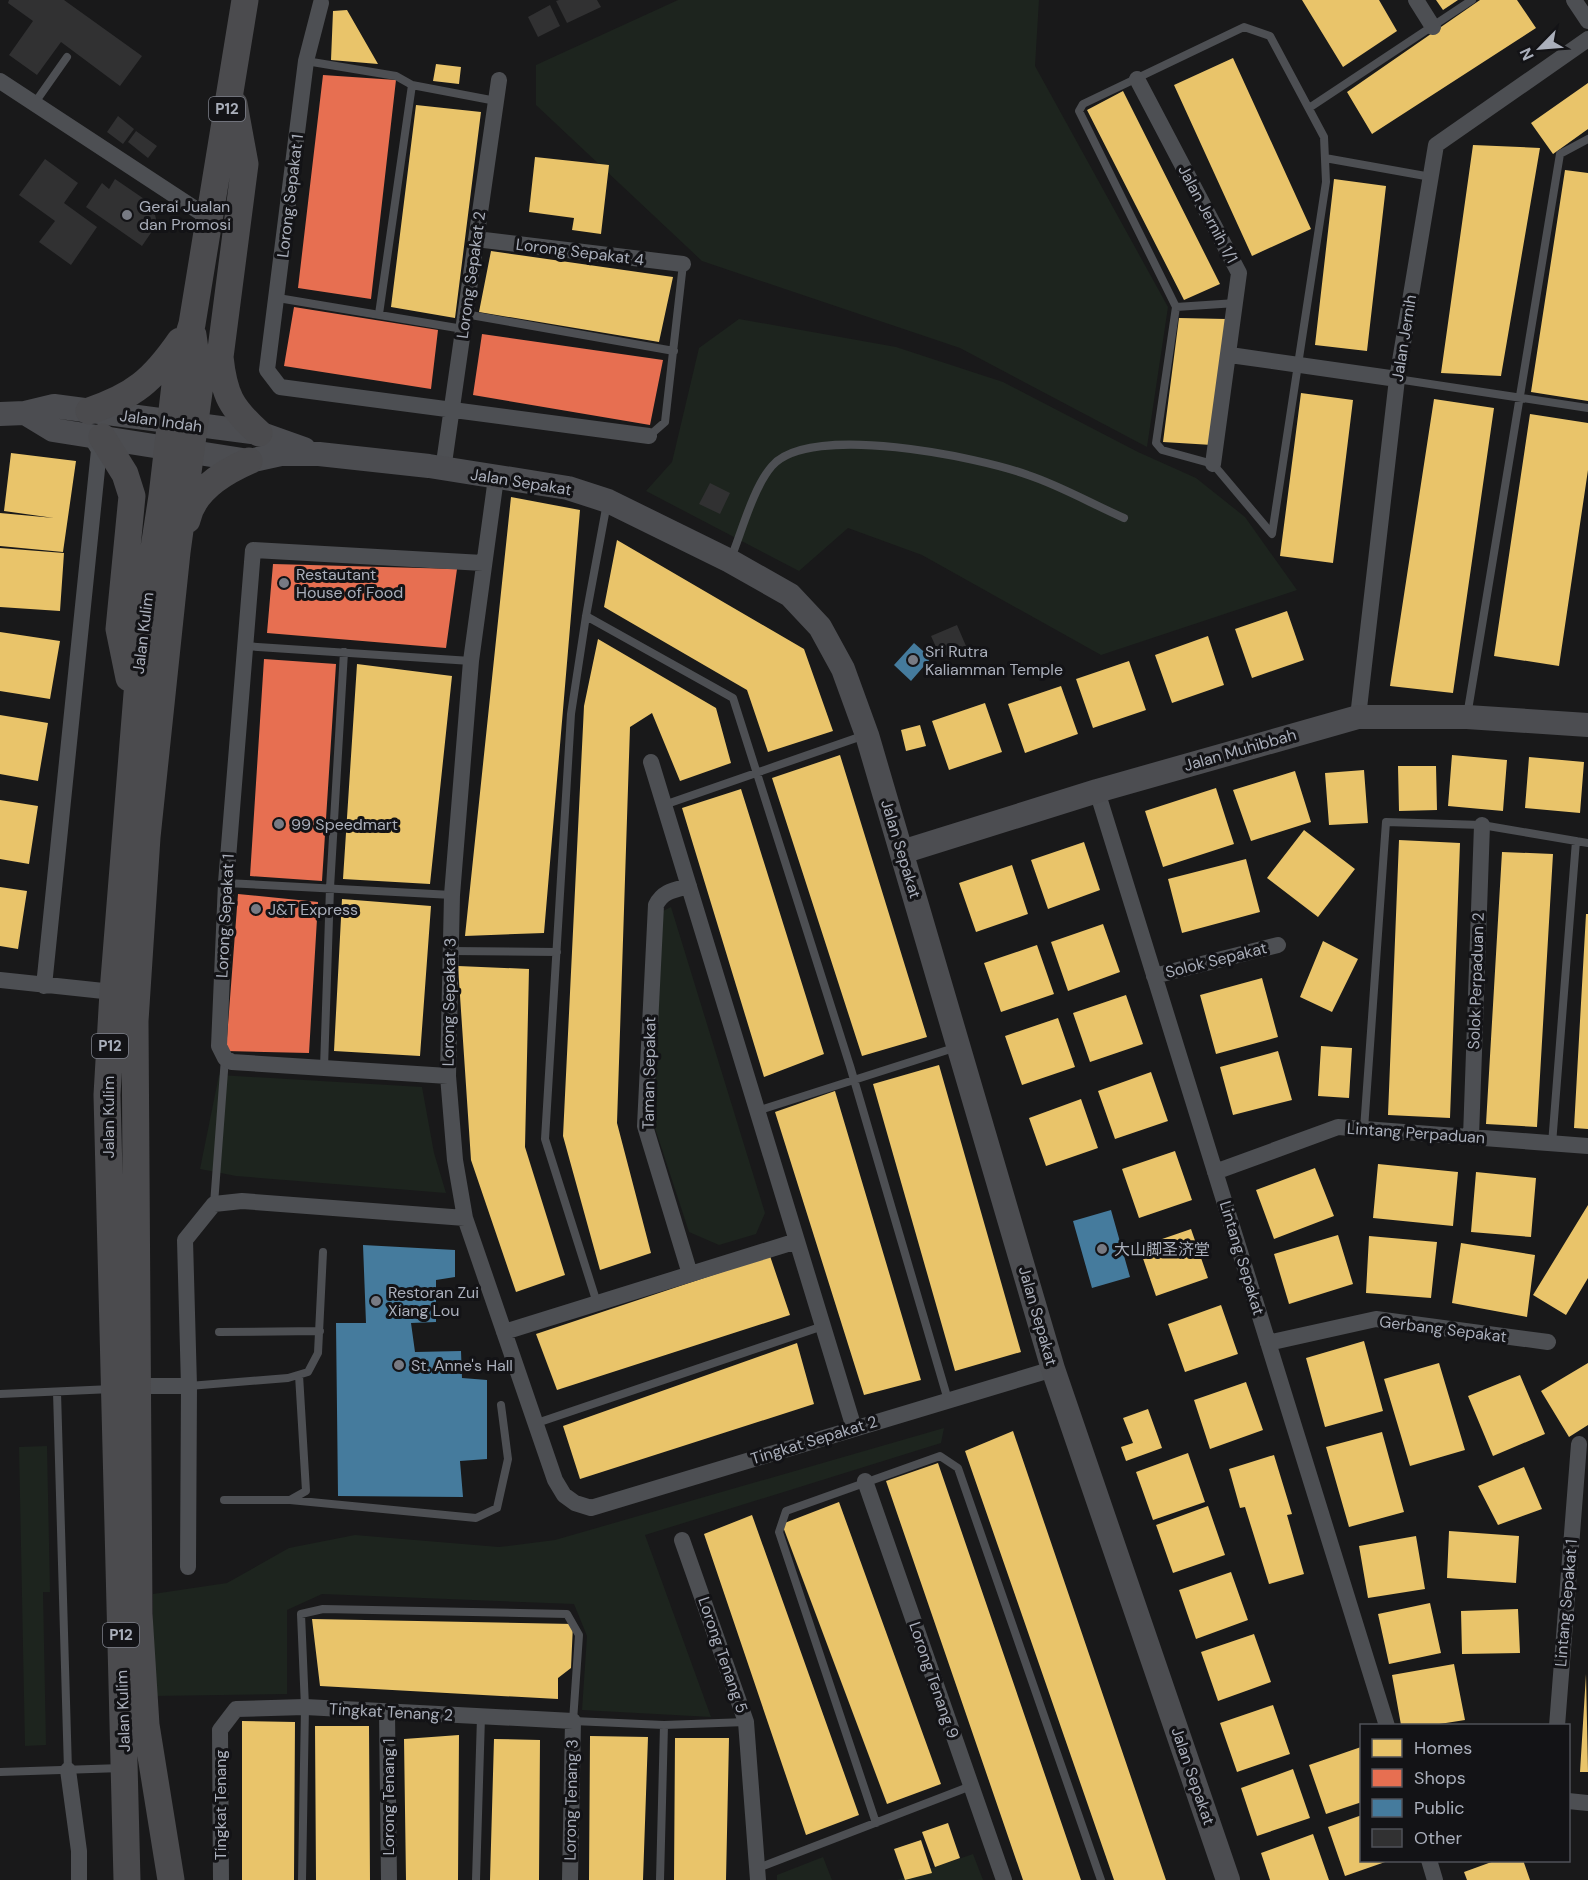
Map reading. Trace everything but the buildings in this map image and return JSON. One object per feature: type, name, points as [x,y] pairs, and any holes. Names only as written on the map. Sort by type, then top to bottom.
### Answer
[{"type":"main road","name":"Jalan Kulim","points":[[171,1880],[145,1714],[107,1095],[143,619],[181,437],[200,385],[192,324],[244,0]]},
{"type":"main road","points":[[231,85],[245,164],[220,357],[223,380],[235,412],[259,433]]},
{"type":"main road","points":[[135,702],[118,629],[132,496],[125,474],[94,428],[119,401],[143,384],[165,362],[192,324]]},
{"type":"main road","name":"Jalan Kulim","points":[[127,1880],[125,1388],[135,1021],[147,837],[177,552],[181,437]]},
{"type":"main road","points":[[177,552],[183,541],[189,513],[200,495],[223,472],[249,462]]},
{"type":"street","points":[[1416,0],[1433,27]]},
{"type":"street","points":[[1574,0],[1588,21]]},
{"type":"street","name":"Lorong Sepakat 1","points":[[321,3],[306,61],[278,298],[267,370],[280,387],[452,410]]},
{"type":"street","name":"Jalan Jernih","points":[[1358,717],[1397,379],[1436,145],[1588,39]]},
{"type":"street","name":"Lorong Sepakat 2","points":[[443,470],[500,80]]},
{"type":"street","name":"Jalan Jernih 1/1","points":[[1137,80],[1239,273],[1230,356],[1213,464]]},
{"type":"street","points":[[0,81],[209,218]]},
{"type":"street","name":"Lorong Sepakat 4","points":[[476,239],[683,264]]},
{"type":"street","points":[[1230,356],[1397,379]]},
{"type":"street","name":"Jalan Indah","points":[[0,414],[25,413],[54,406],[94,428],[181,437],[259,433],[319,454]]},
{"type":"street","points":[[452,410],[650,436]]},
{"type":"street","points":[[44,986],[99,450],[94,428]]},
{"type":"street","name":"Jalan Sepakat","points":[[181,437],[249,462],[281,454],[319,454],[568,488],[608,501],[730,561],[790,595],[820,627],[843,669],[867,735],[1053,1369],[1228,1880]]},
{"type":"street","name":"Lorong Sepakat 3","points":[[496,478],[471,660],[452,895],[447,1076],[455,1160],[465,1218],[534,1425],[555,1480],[564,1495],[575,1503]]},
{"type":"street","name":"Lorong Sepakat 1","points":[[225,1058],[219,1046],[226,884],[253,550],[483,563]]},
{"type":"street","name":"Jalan Muhibbah","points":[[902,852],[1097,791],[1358,717],[1467,717],[1588,725]]},
{"type":"street","points":[[651,762],[854,1428]]},
{"type":"street","name":"Lintang Sepakat","points":[[1097,791],[1387,1724]]},
{"type":"street","name":"Solok Perpaduan 2","points":[[1471,1137],[1482,825]]},
{"type":"street","name":"Taman Sepakat","points":[[689,886],[669,891],[661,896],[656,905],[645,1126],[690,1274]]},
{"type":"street","name":"Solok Sepakat","points":[[1154,976],[1278,945]]},
{"type":"street","points":[[0,980],[113,992]]},
{"type":"street","points":[[225,1058],[232,1062],[447,1076]]},
{"type":"street","name":"Lintang Perpaduan","points":[[1215,1172],[1338,1127],[1588,1146]]},
{"type":"street","points":[[188,1567],[189,1386],[185,1240],[214,1204],[242,1200],[465,1218]]},
{"type":"street","points":[[504,1332],[797,1241]]},
{"type":"street","name":"Gerbang Sepakat","points":[[1268,1343],[1376,1319],[1548,1342]]},
{"type":"street","name":"Tingkat Sepakat 2","points":[[575,1503],[591,1508],[1053,1369]]},
{"type":"street","points":[[125,1388],[189,1386]]},
{"type":"street","name":"Lintang Sepakat 1","points":[[1557,1724],[1584,1444]]},
{"type":"street","name":"Lorong Tenang 9","points":[[866,1480],[1004,1880]]},
{"type":"street","name":"Lorong Tenang 5","points":[[682,1540],[746,1722],[758,1874]]},
{"type":"street","name":"Tingkat Tenang 2","points":[[220,1730],[236,1709],[305,1707],[573,1721]]},
{"type":"street","name":"Lorong Tenang 1","points":[[387,1713],[389,1880]]},
{"type":"street","name":"Lorong Tenang 3","points":[[570,1880],[573,1721]]},
{"type":"street","name":"Tingkat Tenang","points":[[220,1730],[221,1880]]},
{"type":"street","points":[[68,1770],[80,1851],[79,1880]]},
{"type":"street","points":[[1570,1801],[1588,1803]]},
{"type":"street","points":[[1430,1862],[1435,1880]]},
{"type":"lane","points":[[1309,108],[1472,0]]},
{"type":"lane","points":[[1244,27],[1270,36],[1324,136],[1326,182],[1272,534],[1213,464],[1162,450],[1155,443],[1176,307],[1079,111],[1083,104],[1137,80],[1244,27]]},
{"type":"lane","points":[[34,104],[67,57]]},
{"type":"lane","points":[[306,61],[396,76],[412,86],[496,100]]},
{"type":"lane","points":[[379,314],[412,86]]},
{"type":"lane","points":[[1467,717],[1560,154],[1588,139]]},
{"type":"lane","points":[[1325,158],[1431,177]]},
{"type":"lane","points":[[650,436],[665,422],[683,264]]},
{"type":"lane","points":[[278,298],[379,314],[464,321],[674,351]]},
{"type":"lane","points":[[1176,307],[1236,303]]},
{"type":"lane","points":[[1397,379],[1588,408]]},
{"type":"lane","points":[[730,561],[759,488],[772,465],[794,453],[825,445],[851,443],[967,458],[1029,475],[1124,518]]},
{"type":"lane","points":[[597,1303],[545,1139],[571,714],[586,616],[608,501]]},
{"type":"lane","points":[[586,616],[733,698],[854,1080],[948,1400]]},
{"type":"lane","points":[[244,646],[471,660]]},
{"type":"lane","points":[[324,1068],[330,888],[344,652]]},
{"type":"lane","points":[[664,804],[867,735]]},
{"type":"lane","points":[[1364,1129],[1386,822],[1482,825],[1588,843]]},
{"type":"lane","points":[[1552,1144],[1576,841]]},
{"type":"lane","points":[[226,884],[452,895]]},
{"type":"lane","points":[[450,951],[557,952]]},
{"type":"lane","points":[[758,1111],[960,1046]]},
{"type":"lane","points":[[214,1204],[225,1058]]},
{"type":"lane","points":[[189,1386],[299,1376],[308,1372],[318,1353],[323,1252]]},
{"type":"lane","points":[[534,1425],[823,1326]]},
{"type":"lane","points":[[219,1332],[320,1331]]},
{"type":"lane","points":[[290,1500],[306,1491],[299,1376]]},
{"type":"lane","points":[[0,1394],[125,1388]]},
{"type":"lane","points":[[57,1392],[68,1770]]},
{"type":"lane","points":[[224,1500],[290,1500],[476,1518],[497,1508],[508,1459],[501,1405]]},
{"type":"lane","points":[[876,1823],[779,1532],[786,1511],[866,1480],[940,1456],[958,1468],[1101,1880]]},
{"type":"lane","points":[[302,1880],[305,1707],[301,1614],[323,1609],[567,1614],[579,1635],[573,1721],[664,1725],[746,1722]]},
{"type":"lane","points":[[476,1880],[481,1717]]},
{"type":"lane","points":[[660,1880],[664,1725]]},
{"type":"lane","points":[[0,1772],[125,1768]]},
{"type":"lane","points":[[758,1874],[876,1823],[971,1786]]},
{"type":"shaded area","points":[[678,0],[1039,0],[1035,66],[1168,307],[1147,447],[960,348],[702,261],[536,105],[536,65]]},
{"type":"shaded area","points":[[739,319],[896,347],[1003,382],[1138,452],[1196,478],[1245,517],[1297,590],[1101,655],[922,555],[848,528],[799,571],[646,491],[672,462],[699,348]]},
{"type":"shaded area","points":[[671,907],[765,1213],[756,1234],[719,1245],[689,1232],[654,1125],[661,912]]},
{"type":"shaded area","points":[[219,1075],[422,1087],[434,1153],[446,1193],[236,1176],[200,1169]]},
{"type":"shaded area","points":[[944,1428],[941,1443],[645,1535],[711,1717],[582,1710],[587,1636],[574,1604],[322,1594],[287,1610],[287,1694],[153,1696],[153,1594],[227,1583],[289,1548],[355,1535],[499,1547],[555,1540]]},
{"type":"shaded area","points":[[47,1446],[50,1592],[43,1592],[46,1745],[25,1746],[19,1447]]},
{"type":"shaded area","points":[[973,1854],[983,1880],[897,1880]]},
{"type":"shaded area","points":[[823,1857],[832,1880],[777,1880],[777,1875]]},
{"type":"place","name":"Gerai Jualan dan Promosi","points":[[127,215]]},
{"type":"place","name":"Restautant House of Food","points":[[284,583]]},
{"type":"place","name":"Sri Rutra Kaliamman Temple","points":[[913,660]]},
{"type":"place","name":"99 Speedmart","points":[[279,824]]},
{"type":"place","name":"J&T Express","points":[[256,909]]},
{"type":"place","name":"大山脚圣济堂","points":[[1102,1249]]},
{"type":"place","name":"Restoran Zui Xiang Lou","points":[[376,1301]]},
{"type":"place","name":"St. Anne's Hall","points":[[399,1365]]}]
